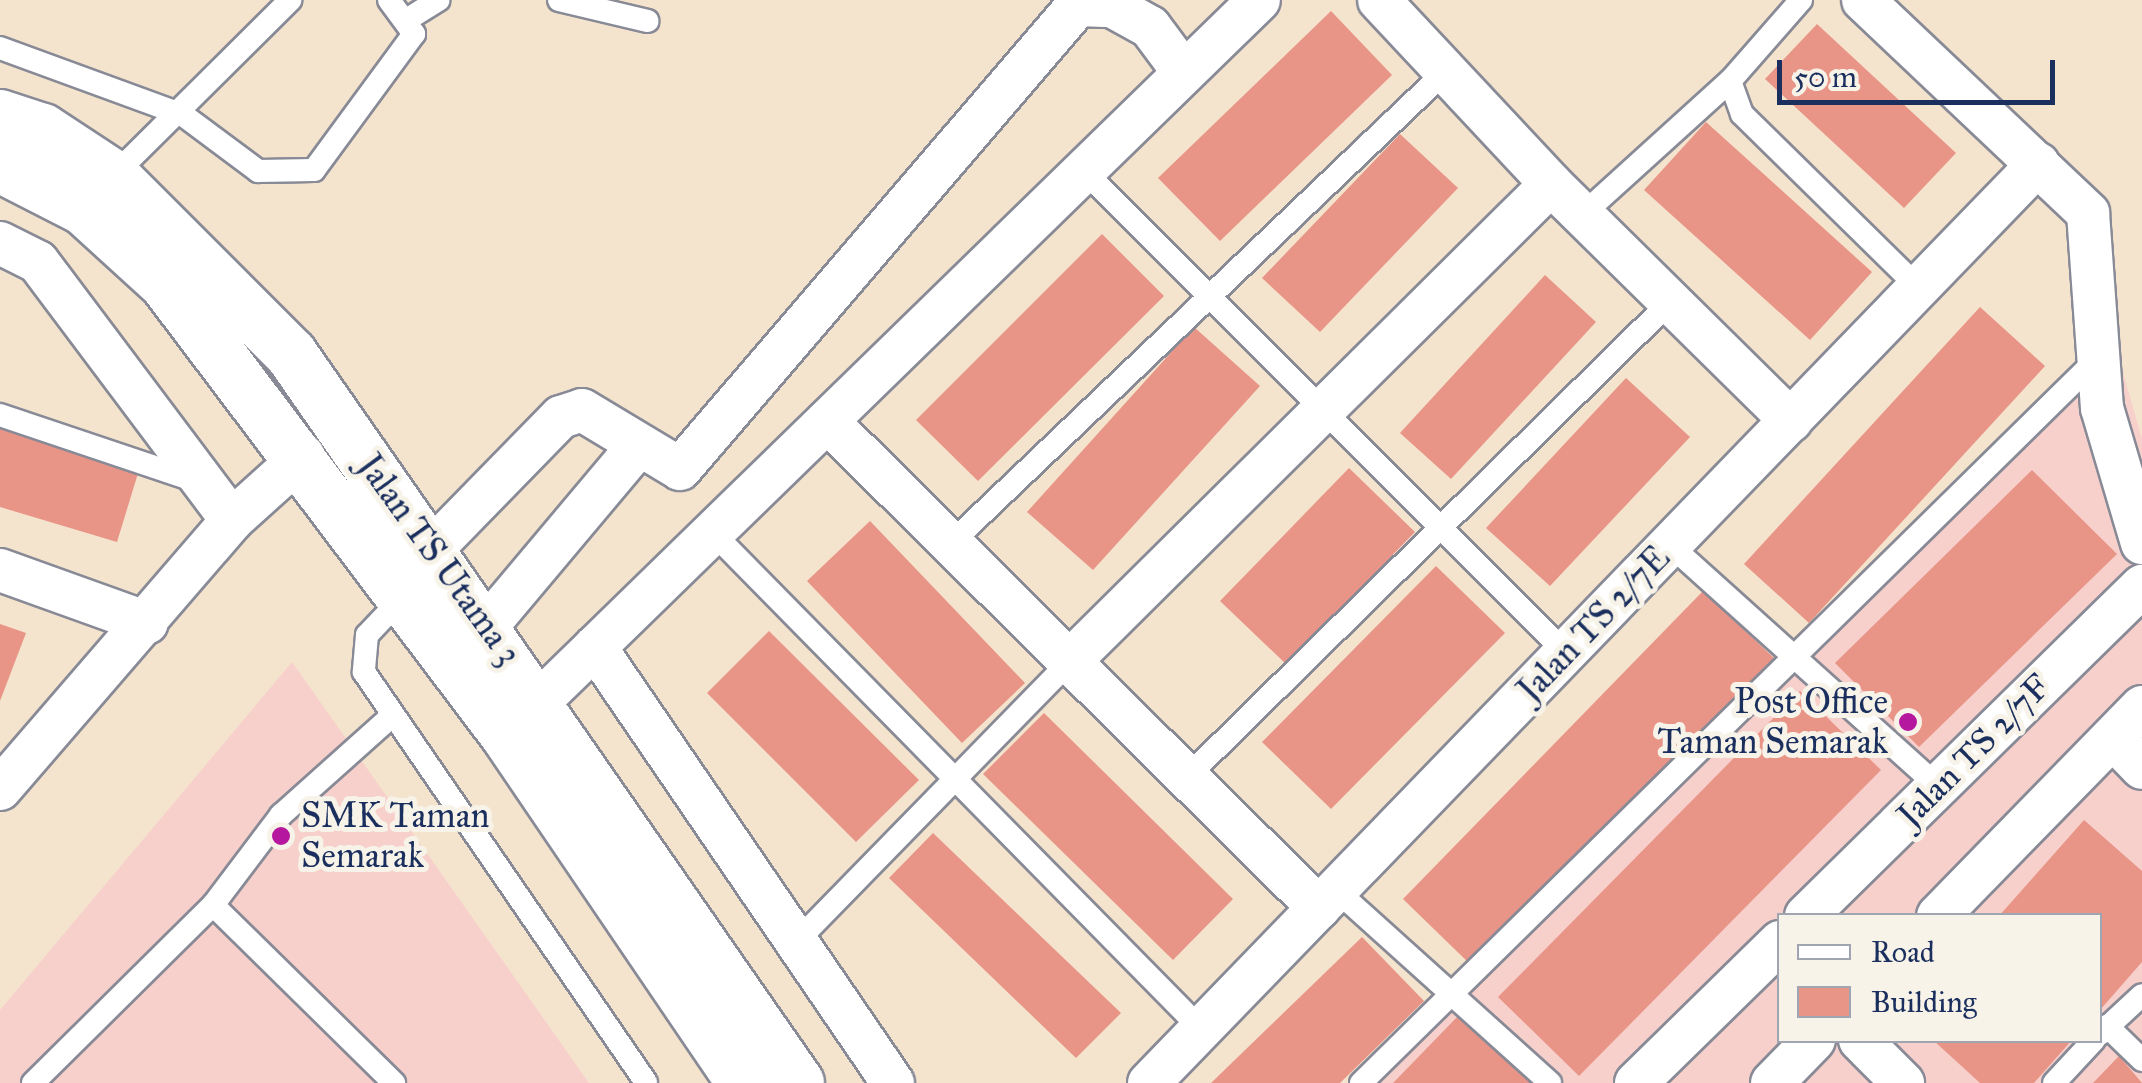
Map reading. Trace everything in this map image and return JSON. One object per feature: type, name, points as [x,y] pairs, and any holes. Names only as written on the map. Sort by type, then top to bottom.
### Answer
[{"type":"street","points":[[523,717],[1259,0]]},
{"type":"street","points":[[1379,0],[1551,184],[1791,421]]},
{"type":"street","points":[[1864,0],[2088,213],[2102,408],[2142,543]]},
{"type":"street","points":[[431,550],[561,417],[582,410],[636,447],[680,468],[702,448],[952,143],[1078,5],[1112,6],[1150,27],[1184,73]]},
{"type":"street","name":"Jalan TS Utama 3","points":[[0,116],[43,130],[113,176],[291,354],[486,626],[523,717],[743,1083]]},
{"type":"street","name":"Jalan TS 2/7E","points":[[1149,1083],[2038,164]]},
{"type":"street","name":"Jalan TS Utama 3","points":[[0,166],[84,209],[166,284],[303,456],[404,595],[523,717],[798,1083]]},
{"type":"street","points":[[1070,661],[1551,184]]},
{"type":"street","points":[[0,244],[38,262],[232,520]]},
{"type":"street","points":[[827,421],[1187,777],[1328,899]]},
{"type":"street","points":[[486,626],[636,447]]},
{"type":"street","points":[[0,790],[232,520],[303,456]]},
{"type":"street","points":[[0,570],[147,622]]},
{"type":"street","name":"Jalan TS 2/7F","points":[[1809,913],[2142,586]]},
{"type":"street","points":[[594,647],[892,1083]]},
{"type":"street","points":[[1941,913],[2128,753],[2142,707]]},
{"type":"street","points":[[1636,1083],[1777,945]]},
{"type":"street","points":[[1772,1083],[1811,1043]]},
{"type":"street","points":[[1863,1043],[1903,1083]]},
{"type":"lane","points":[[113,176],[183,114],[290,0]]},
{"type":"lane","points":[[0,48],[183,114],[258,171],[314,170],[414,34],[408,19],[390,0]]},
{"type":"lane","points":[[408,19],[439,0]]},
{"type":"lane","points":[[559,0],[648,21]]},
{"type":"lane","points":[[1582,215],[1730,81],[1801,0]]},
{"type":"lane","points":[[950,544],[1446,71]]},
{"type":"lane","points":[[1730,81],[1742,114],[1919,288]]},
{"type":"lane","points":[[1084,171],[1566,653]]},
{"type":"lane","points":[[1187,777],[1670,302]]},
{"type":"lane","points":[[1361,1083],[1790,654],[2098,358]]},
{"type":"lane","points":[[0,416],[201,483]]},
{"type":"lane","points":[[712,532],[1201,1030]]},
{"type":"lane","points":[[1670,545],[1938,786]]},
{"type":"lane","points":[[404,595],[367,635],[364,672],[646,1083]]},
{"type":"lane","points":[[796,942],[1070,661]]},
{"type":"lane","points":[[33,1083],[213,905],[280,815],[394,715]]},
{"type":"lane","points":[[1328,899],[1451,993],[1550,1083]]},
{"type":"lane","points":[[213,905],[394,1083]]},
{"type":"lane","points":[[2102,1032],[2142,995]]},
{"type":"lane","points":[[2102,1035],[2142,1060]]},
{"type":"lane","points":[[2054,1083],[2092,1043]]},
{"type":"shaded area","points":[[2115,344],[2142,439],[2142,1083],[1373,1083]]},
{"type":"shaded area","name":"SMK Taman Semarak","points":[[292,662],[589,1083],[0,1083],[0,1010]]},
{"type":"building","points":[[1331,11],[1392,75],[1220,241],[1158,178]]},
{"type":"building","points":[[1817,24],[1956,153],[1904,208],[1765,79]]},
{"type":"building","points":[[1706,122],[1872,272],[1810,340],[1644,190]]},
{"type":"building","points":[[1400,134],[1458,188],[1320,332],[1262,278]]},
{"type":"building","points":[[1102,234],[1164,296],[978,481],[916,420]]},
{"type":"building","points":[[1545,275],[1596,322],[1451,479],[1400,433]]},
{"type":"building","points":[[1980,307],[2045,366],[1809,623],[1744,564]]},
{"type":"building","points":[[1194,327],[1260,386],[1093,570],[1027,512]]},
{"type":"building","points":[[1626,378],[1690,437],[1550,586],[1486,528]]},
{"type":"building","points":[[0,428],[139,470],[117,542],[0,507]]},
{"type":"building","points":[[1349,468],[1415,532],[1286,664],[1220,601]]},
{"type":"building","points":[[2032,470],[2117,554],[1919,747],[1835,663]]},
{"type":"building","points":[[870,521],[1025,683],[962,743],[807,581]]},
{"type":"building","points":[[1436,566],[1505,633],[1331,809],[1262,742]]},
{"type":"building","points":[[1703,591],[1774,658],[1473,967],[1403,899]]},
{"type":"building","points":[[0,624],[26,633],[0,701]]},
{"type":"building","points":[[769,631],[919,780],[856,842],[707,693]]},
{"type":"building","points":[[1800,691],[1881,770],[1579,1076],[1498,997]]},
{"type":"building","points":[[1044,713],[1233,899],[1173,960],[983,774]]},
{"type":"building","points":[[2084,820],[2142,871],[2142,962],[2102,1008],[2102,913],[2002,913]]},
{"type":"building","points":[[933,833],[1121,1013],[1076,1058],[889,878]]},
{"type":"building","points":[[1362,937],[1424,1001],[1340,1083],[1211,1083]]},
{"type":"building","points":[[1461,1013],[1535,1083],[1393,1083]]},
{"type":"building","points":[[1936,1043],[2069,1043],[2034,1083],[1980,1083]]},
{"type":"building","points":[[2119,1056],[2142,1083],[2093,1083]]},
{"type":"place","name":"Post Office Taman Semarak","points":[[1908,722]]},
{"type":"place","name":"SMK Taman Semarak","points":[[281,836]]}]
